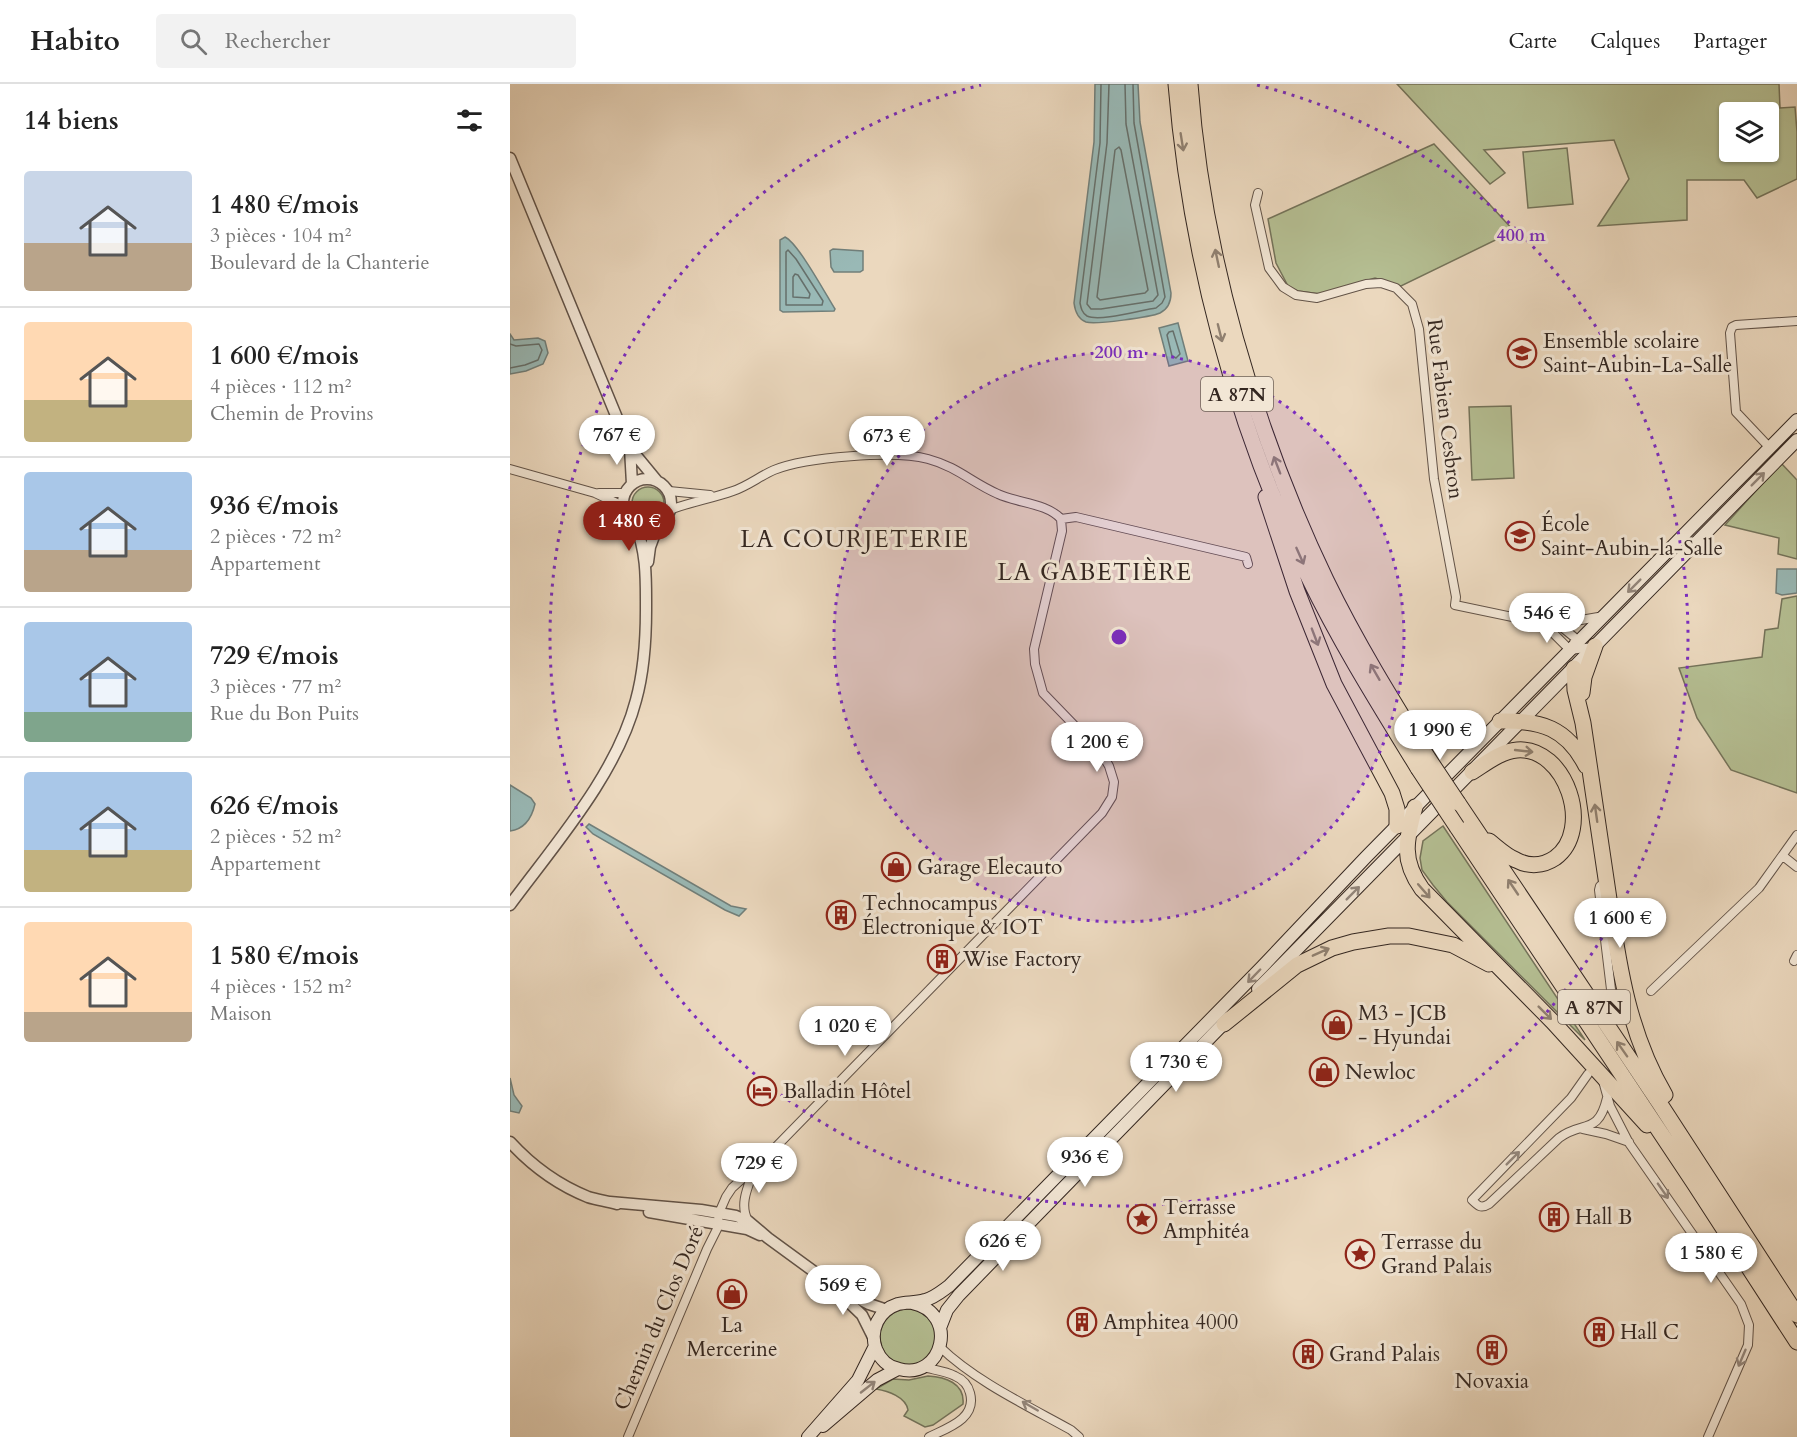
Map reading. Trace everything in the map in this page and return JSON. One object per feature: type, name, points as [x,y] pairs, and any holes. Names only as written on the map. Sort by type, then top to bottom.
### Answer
[{"type":"highway","name":"A 87N","points":[[1176,84],[1191,205],[1229,369],[1260,461],[1314,588],[1365,682],[1467,824],[1660,1104],[1797,1315]]},
{"type":"highway","name":"A 87N","points":[[1190,84],[1193,126],[1221,278],[1242,357],[1274,459],[1299,520],[1338,603],[1423,763]]},
{"type":"highway","points":[[1260,461],[1267,505],[1316,640],[1334,684],[1392,793],[1397,809],[1397,826]]},
{"type":"highway","points":[[1583,723],[1582,685],[1595,646]]},
{"type":"highway","points":[[1574,668],[1575,690],[1583,723],[1624,992],[1650,1070],[1680,1120],[1712,1185]]},
{"type":"highway","points":[[1500,721],[1522,720],[1543,724],[1567,738],[1580,754],[1591,777]]},
{"type":"highway","points":[[1467,824],[1514,860],[1524,864],[1536,865],[1548,862],[1559,855],[1571,835],[1572,807],[1567,788],[1553,765],[1543,755],[1530,750],[1515,749],[1501,754],[1472,772]]},
{"type":"highway","points":[[1415,807],[1408,837],[1407,856],[1411,874],[1422,889],[1553,1022],[1594,1075],[1672,1151]]},
{"type":"highway","name":"A 87N","points":[[1467,824],[1672,1151],[1797,1342]]},
{"type":"highway","points":[[1224,1024],[1297,965],[1332,948],[1371,938],[1409,936],[1453,945],[1505,972]]},
{"type":"main road","points":[[808,1436],[858,1380],[874,1342],[877,1322],[888,1310],[899,1304],[926,1300],[949,1286],[1415,807],[1797,420]]},
{"type":"main road","points":[[874,1342],[884,1361],[898,1369],[911,1370],[923,1367],[934,1359],[940,1347],[940,1328],[947,1310],[959,1295],[1797,440]]},
{"type":"main road","points":[[912,1303],[931,1312],[940,1328]]},
{"type":"main road","points":[[808,1436],[835,1418],[877,1380],[898,1369]]},
{"type":"street","points":[[510,158],[629,447],[657,481],[669,491],[672,509],[665,520],[658,525],[643,527],[635,524]]},
{"type":"street","name":"Rue Fabien Cesbron","points":[[1258,194],[1255,205],[1269,268],[1283,287],[1296,295],[1317,298],[1366,284],[1381,283],[1396,288],[1412,304],[1419,329],[1434,479],[1456,597],[1455,605],[1536,622]]},
{"type":"street","points":[[1770,448],[1736,412],[1730,333],[1732,327],[1736,326],[1797,321]]},
{"type":"street","points":[[629,447],[632,484]]},
{"type":"street","points":[[672,509],[744,487],[772,471],[794,464],[888,454],[911,455],[949,466],[992,492],[1051,510],[1061,519],[1062,531],[1034,649],[1035,664],[1043,693],[1101,754],[1109,766],[1114,782],[1113,797],[1102,813],[754,1169],[732,1188],[719,1213]]},
{"type":"street","points":[[510,469],[595,493],[623,506]]},
{"type":"street","points":[[646,574],[641,539],[635,524],[625,513],[623,506],[625,493],[632,484],[640,479],[648,478],[657,481]]},
{"type":"street","points":[[669,491],[713,496]]},
{"type":"street","points":[[595,493],[625,493]]},
{"type":"street","points":[[1061,519],[1076,517],[1207,547],[1246,557],[1248,564]]},
{"type":"street","points":[[510,905],[613,760],[630,721],[644,661],[646,574],[658,525]]},
{"type":"street","points":[[1536,622],[1558,624],[1604,615]]},
{"type":"street","points":[[1536,622],[1574,648],[1595,646]]},
{"type":"street","points":[[1558,624],[1569,632],[1574,648],[1574,668]]},
{"type":"street","points":[[1651,991],[1759,888],[1797,835]]},
{"type":"street","points":[[1783,856],[1797,867]]},
{"type":"street","points":[[1606,881],[1599,890],[1613,1006]]},
{"type":"street","points":[[1608,1098],[1600,1117],[1594,1123],[1559,1138],[1489,1204],[1483,1207],[1478,1206],[1472,1200],[1594,1075],[1608,1098],[1629,1143],[1742,1304],[1749,1324],[1748,1345],[1708,1437]]},
{"type":"street","points":[[1583,1129],[1606,1134],[1629,1143]]},
{"type":"street","points":[[510,1142],[536,1168],[568,1188],[591,1198],[637,1210],[747,1229],[768,1239]]},
{"type":"street","points":[[754,1169],[745,1194],[744,1213],[748,1221],[768,1239],[831,1284],[870,1304],[888,1310]]},
{"type":"street","points":[[610,1202],[719,1213],[748,1221]]},
{"type":"street","name":"Chemin du Clos Doré","points":[[628,1437],[718,1225],[719,1213]]},
{"type":"street","points":[[831,1284],[862,1315],[874,1342]]},
{"type":"street","points":[[940,1347],[951,1358],[1079,1437]]},
{"type":"street","points":[[923,1367],[951,1374],[962,1380],[969,1389],[971,1400],[968,1411],[961,1420],[929,1437]]},
{"type":"green space","points":[[1397,84],[1779,84],[1780,108],[1795,107],[1797,179],[1757,198],[1744,180],[1687,180],[1687,220],[1598,226],[1629,179],[1614,140],[1484,150],[1505,173],[1490,184]]},
{"type":"green space","points":[[1434,144],[1514,231],[1401,286],[1375,278],[1321,294],[1298,291],[1288,286],[1276,263],[1268,219]]},
{"type":"green space","points":[[1567,148],[1573,204],[1528,208],[1523,152]]},
{"type":"green space","points":[[1511,406],[1514,478],[1472,480],[1469,407]]},
{"type":"green space","points":[[1781,463],[1797,480],[1797,559],[1778,554],[1779,538],[1725,525]]},
{"type":"green space","points":[[648,487],[660,491],[664,503],[660,515],[648,519],[636,515],[632,503],[636,491]]},
{"type":"green space","points":[[1797,596],[1797,793],[1731,770],[1697,718],[1679,668],[1762,657],[1765,630],[1778,628],[1782,599]]},
{"type":"green space","points":[[1443,826],[1585,1040],[1447,902],[1422,870],[1420,858],[1423,841]]},
{"type":"green space","points":[[908,1309],[919,1311],[928,1317],[934,1326],[936,1337],[934,1348],[928,1357],[919,1363],[908,1365],[897,1363],[888,1357],[882,1348],[880,1337],[882,1326],[888,1317],[897,1311]]},
{"type":"green space","points":[[928,1376],[953,1382],[961,1391],[963,1404],[933,1425],[925,1427],[904,1416],[908,1410],[907,1405],[900,1398],[876,1389],[893,1379],[909,1380]]},
{"type":"water","points":[[1095,84],[1138,84],[1140,122],[1171,293],[1169,304],[1160,313],[1146,317],[1091,323],[1079,317],[1074,303],[1094,142]]},
{"type":"water","points":[[785,237],[804,258],[835,309],[834,311],[783,312],[780,310],[780,240]]},
{"type":"water","points":[[833,249],[863,251],[863,270],[834,272],[831,267],[830,251]]},
{"type":"water","points":[[1178,323],[1188,361],[1169,366],[1159,328]]},
{"type":"water","points":[[510,334],[514,340],[538,338],[545,341],[548,353],[543,364],[510,374]]},
{"type":"water","points":[[1777,569],[1797,569],[1797,593],[1782,595],[1776,593]]},
{"type":"water","points":[[1128,730],[1139,733],[1132,757],[1120,754]]},
{"type":"water","points":[[510,785],[531,798],[535,804],[527,822],[520,828],[510,831]]},
{"type":"water","points":[[589,824],[731,906],[746,909],[739,916],[725,910],[593,834],[586,827]]},
{"type":"water","points":[[510,1078],[514,1095],[522,1106],[519,1113],[510,1111]]},
{"type":"tunnel","points":[[1613,1006],[1615,1023],[1613,1034]]},
{"type":"place","name":"Ensemble scolaire Saint-Aubin-La-Salle","points":[[1522,353]]},
{"type":"place","name":"École Saint-Aubin-la-Salle","points":[[1520,536]]},
{"type":"place","name":"Garage Elecauto","points":[[896,867]]},
{"type":"place","name":"Technocampus Électronique & IOT","points":[[841,915]]},
{"type":"place","name":"Wise Factory","points":[[942,959]]},
{"type":"place","name":"M3 - JCB - Hyundai","points":[[1337,1025]]},
{"type":"place","name":"Newloc","points":[[1324,1072]]},
{"type":"place","name":"Balladin Hôtel","points":[[762,1091]]},
{"type":"place","name":"Hall B","points":[[1554,1217]]},
{"type":"place","name":"Terrasse Amphitéa","points":[[1142,1219]]},
{"type":"place","name":"Terrasse du Grand Palais","points":[[1360,1254]]},
{"type":"place","name":"La Mercerine","points":[[732,1294]]},
{"type":"place","name":"Amphitea 4000","points":[[1082,1322]]},
{"type":"place","name":"Hall C","points":[[1599,1332]]},
{"type":"place","name":"Novaxia","points":[[1492,1350]]},
{"type":"place","name":"Grand Palais","points":[[1308,1354]]},
{"type":"district","name":"LA COURJETERIE","points":[[855,539]]},
{"type":"district","name":"LA GABETIÈRE","points":[[1095,572]]}]
